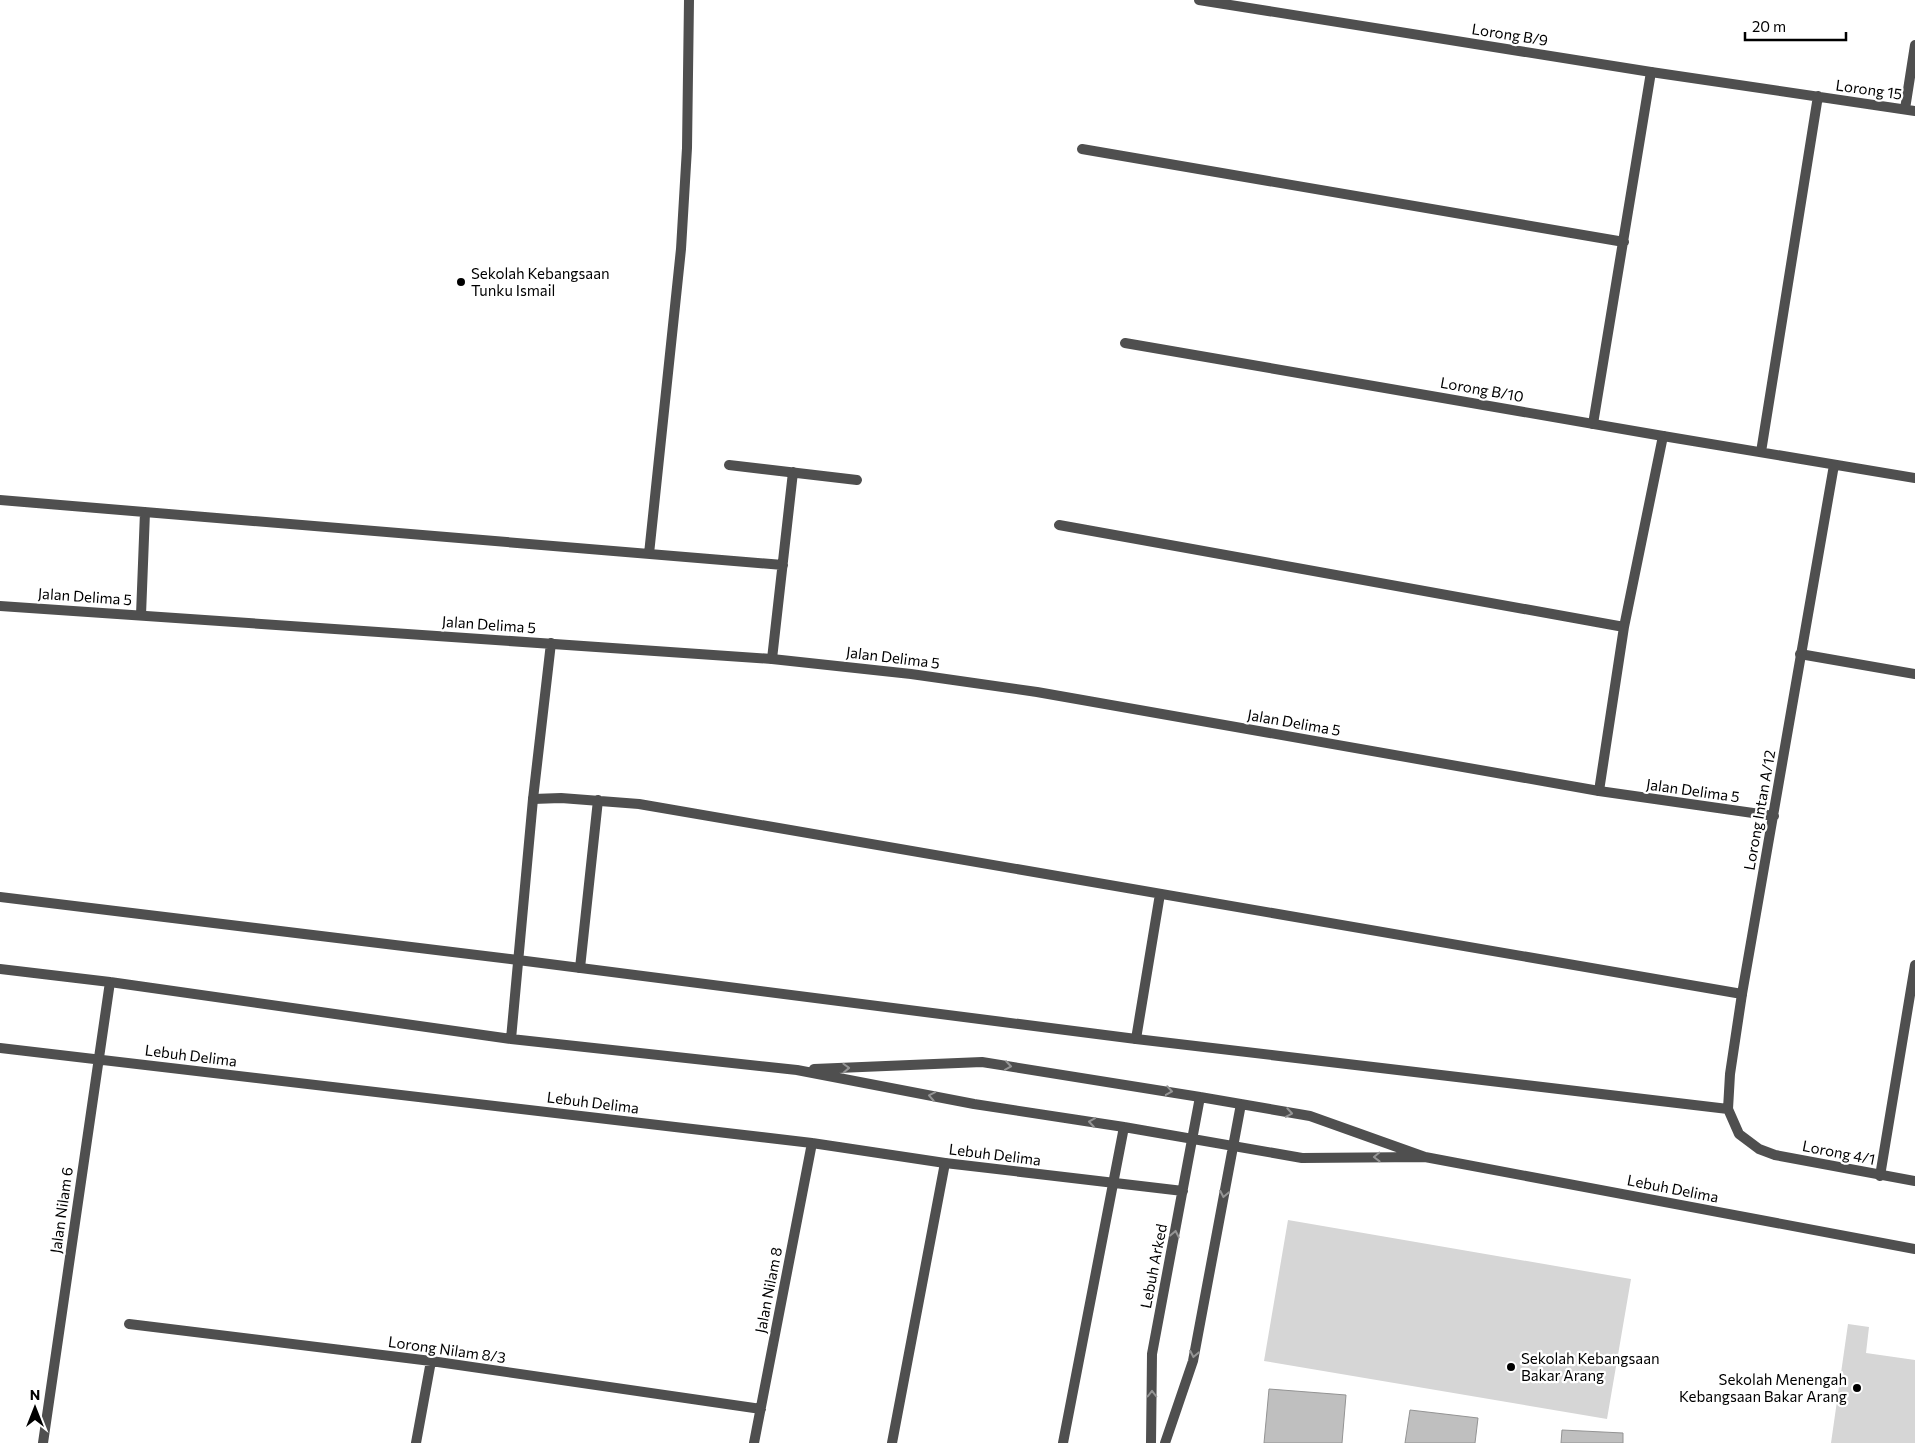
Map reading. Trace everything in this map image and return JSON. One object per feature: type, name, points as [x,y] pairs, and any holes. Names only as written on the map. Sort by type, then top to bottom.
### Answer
[{"type":"street","points":[[649,554],[681,249],[687,148],[689,0]]},
{"type":"street","name":"Lorong B/9","points":[[1199,0],[1651,72],[1818,96]]},
{"type":"street","points":[[1910,110],[1915,45]]},
{"type":"street","points":[[1593,424],[1651,72]]},
{"type":"street","points":[[1761,452],[1818,96]]},
{"type":"street","name":"Lorong 15","points":[[1818,96],[1910,110]]},
{"type":"street","points":[[1082,149],[1624,242]]},
{"type":"street","name":"Lorong B/10","points":[[1125,343],[1915,478]]},
{"type":"street","points":[[1599,792],[1624,627],[1662,436]]},
{"type":"street","points":[[729,465],[858,480]]},
{"type":"street","name":"Lorong Intan A/12","points":[[1759,1149],[1739,1134],[1728,1109],[1730,1074],[1800,654],[1834,465]]},
{"type":"street","points":[[772,659],[793,472]]},
{"type":"street","points":[[0,500],[783,566]]},
{"type":"street","points":[[140,615],[145,512]]},
{"type":"street","points":[[1059,524],[1624,627]]},
{"type":"street","name":"Jalan Delima 5","points":[[0,606],[772,659],[911,674],[1037,692],[1599,792],[1774,816]]},
{"type":"street","points":[[511,1039],[540,722],[551,643]]},
{"type":"street","points":[[1800,654],[1915,674]]},
{"type":"street","points":[[533,799],[561,798],[639,804],[1742,994]]},
{"type":"street","points":[[580,968],[598,800]]},
{"type":"street","points":[[1136,1039],[1160,894]]},
{"type":"street","points":[[0,897],[518,960],[1136,1039],[1728,1109]]},
{"type":"street","points":[[1880,1176],[1910,1024],[1915,965]]},
{"type":"street","name":"Lebuh Delima","points":[[0,969],[110,982],[511,1039],[797,1070],[974,1104],[1124,1127],[1302,1158],[1426,1157]]},
{"type":"street","name":"Jalan Nilam 6","points":[[43,1443],[97,1059],[110,982]]},
{"type":"street","name":"Lebuh Delima","points":[[0,1048],[812,1143],[944,1163],[1183,1191]]},
{"type":"street","name":"Lebuh Delima","points":[[797,1070],[982,1062],[1310,1116],[1426,1157],[1915,1249]]},
{"type":"street","name":"Lebuh Arked","points":[[1152,1443],[1152,1354],[1200,1097]]},
{"type":"street","points":[[1165,1443],[1193,1361],[1241,1104]]},
{"type":"street","points":[[1063,1443],[1124,1127]]},
{"type":"street","name":"Jalan Nilam 8","points":[[754,1443],[812,1143]]},
{"type":"street","name":"Lorong 4/1","points":[[1759,1149],[1776,1155],[1880,1176],[1915,1181]]},
{"type":"street","points":[[892,1443],[944,1163]]},
{"type":"street","name":"Lorong Nilam 8/3","points":[[129,1324],[431,1361],[761,1409]]},
{"type":"street","points":[[416,1443],[431,1361]]},
{"type":"shaded area","points":[[1288,1220],[1631,1279],[1607,1419],[1264,1361]]},
{"type":"shaded area","points":[[1848,1324],[1869,1327],[1866,1353],[1915,1360],[1915,1443],[1831,1443]]},
{"type":"building","points":[[1269,1389],[1346,1395],[1342,1443],[1264,1443]]},
{"type":"building","points":[[1410,1410],[1478,1418],[1475,1443],[1405,1443]]},
{"type":"building","points":[[1562,1430],[1623,1433],[1623,1443],[1561,1443]]},
{"type":"place","name":"Sekolah Kebangsaan Tunku Ismail","points":[[461,282]]},
{"type":"place","name":"Sekolah Kebangsaan Bakar Arang","points":[[1511,1367]]},
{"type":"place","name":"Sekolah Menengah Kebangsaan Bakar Arang","points":[[1857,1388]]}]
